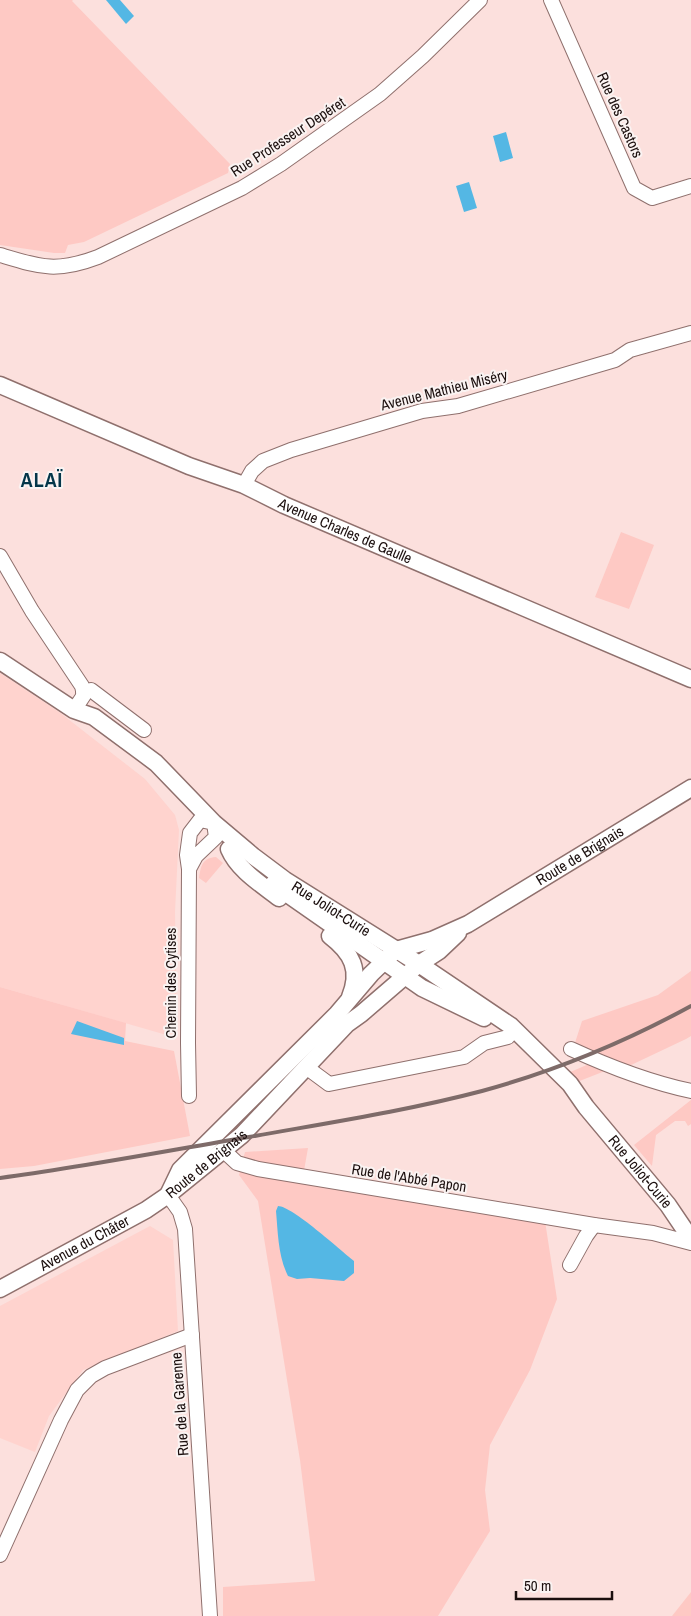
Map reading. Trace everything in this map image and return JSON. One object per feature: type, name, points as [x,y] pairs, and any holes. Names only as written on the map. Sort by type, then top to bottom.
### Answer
[{"type":"main road","name":"Avenue Charles de Gaulle","points":[[0,384],[189,466],[244,485],[284,505],[691,679]]},
{"type":"main road","name":"Rue Joliot-Curie","points":[[0,661],[74,710],[88,726],[130,754],[210,827],[230,849],[276,887],[422,988],[490,1022],[564,1090],[586,1107]]},
{"type":"main road","name":"Route de Brignais","points":[[168,1195],[242,1135],[347,1024],[361,1014],[393,969],[396,950],[432,940],[468,924],[691,788]]},
{"type":"main road","name":"Rue Joliot-Curie","points":[[210,827],[285,880],[512,1026],[570,1084],[586,1107],[668,1205],[691,1241]]},
{"type":"main road","name":"Rue Joliot-Curie","points":[[230,849],[234,860],[261,885],[346,950],[354,964],[356,976],[349,1001]]},
{"type":"main road","name":"Route de Brignais","points":[[168,1195],[180,1170],[349,1001],[393,969],[418,964],[439,951],[468,924]]},
{"type":"main road","name":"Avenue du Châter","points":[[0,1290],[146,1210],[168,1195]]},
{"type":"street","name":"Rue Professeur Depéret","points":[[0,255],[31,265],[57,268],[83,263],[251,182],[282,164],[380,94],[423,56],[480,0]]},
{"type":"street","name":"Rue des Castors","points":[[551,0],[634,188],[652,198],[691,186]]},
{"type":"street","points":[[0,265],[31,265]]},
{"type":"street","name":"Avenue Mathieu Miséry","points":[[244,485],[252,471],[262,461],[291,450],[422,411],[458,406],[615,360],[630,350],[691,333]]},
{"type":"street","points":[[0,556],[32,612],[82,686],[84,692],[82,701],[74,710]]},
{"type":"street","points":[[84,692],[91,690],[144,730]]},
{"type":"street","points":[[189,869],[210,827]]},
{"type":"street","name":"Chemin des Cytises","points":[[189,1096],[189,869],[187,855],[190,832],[210,827]]},
{"type":"street","points":[[306,1067],[329,1084],[464,1057],[484,1043],[508,1037]]},
{"type":"street","points":[[571,1050],[610,1067],[672,1087],[691,1091]]},
{"type":"street","name":"Rue de l'Abbé Papon","points":[[224,1151],[237,1163],[258,1169],[561,1220],[653,1233],[691,1241]]},
{"type":"street","name":"Rue de la Garenne","points":[[168,1195],[180,1212],[185,1229],[210,1616]]},
{"type":"street","points":[[570,1265],[594,1225]]},
{"type":"street","points":[[0,1555],[61,1420],[77,1390],[91,1376],[105,1368],[192,1335]]},
{"type":"shaded area","points":[[0,0],[73,0],[230,164],[228,173],[84,242],[68,245],[65,253],[0,245]]},
{"type":"shaded area","points":[[621,532],[654,545],[629,609],[595,597]]},
{"type":"shaded area","points":[[0,673],[59,712],[145,779],[175,815],[179,830],[175,912],[177,1038],[0,987]]},
{"type":"shaded area","points":[[216,857],[223,863],[206,883],[199,878],[203,863],[208,859]]},
{"type":"shaded area","points":[[691,971],[691,1036],[629,1066],[574,1046],[582,1021],[658,995]]},
{"type":"shaded area","points":[[0,987],[126,1023],[125,1041],[174,1051],[190,1136],[34,1166],[0,1169]]},
{"type":"shaded area","points":[[589,1064],[605,1071],[577,1082],[568,1073]]},
{"type":"shaded area","points":[[691,1100],[691,1124],[688,1126],[685,1121],[675,1121],[656,1135],[652,1166],[634,1145]]},
{"type":"shaded area","points":[[308,1148],[302,1182],[545,1221],[557,1299],[530,1370],[490,1445],[485,1490],[490,1531],[438,1616],[223,1616],[223,1587],[315,1581],[300,1460],[258,1201],[239,1175],[245,1152]]},
{"type":"shaded area","points":[[150,1226],[173,1240],[178,1331],[83,1370],[49,1416],[35,1452],[0,1438],[0,1306]]},
{"type":"shaded area","points":[[691,1592],[691,1616],[672,1616]]},
{"type":"water","points":[[106,0],[120,0],[134,16],[126,24]]},
{"type":"water","points":[[506,132],[513,158],[500,162],[493,136]]},
{"type":"water","points":[[469,182],[477,208],[464,212],[456,186]]},
{"type":"water","points":[[77,1021],[124,1038],[124,1045],[71,1034]]},
{"type":"water","points":[[278,1206],[294,1213],[354,1261],[354,1273],[344,1281],[310,1278],[297,1279],[288,1276],[279,1244],[276,1211]]},
{"type":"railway","points":[[0,1178],[337,1122],[482,1091],[563,1065],[641,1032],[691,1006]]},
{"type":"district","name":"ALAÏ","points":[[42,480]]}]
